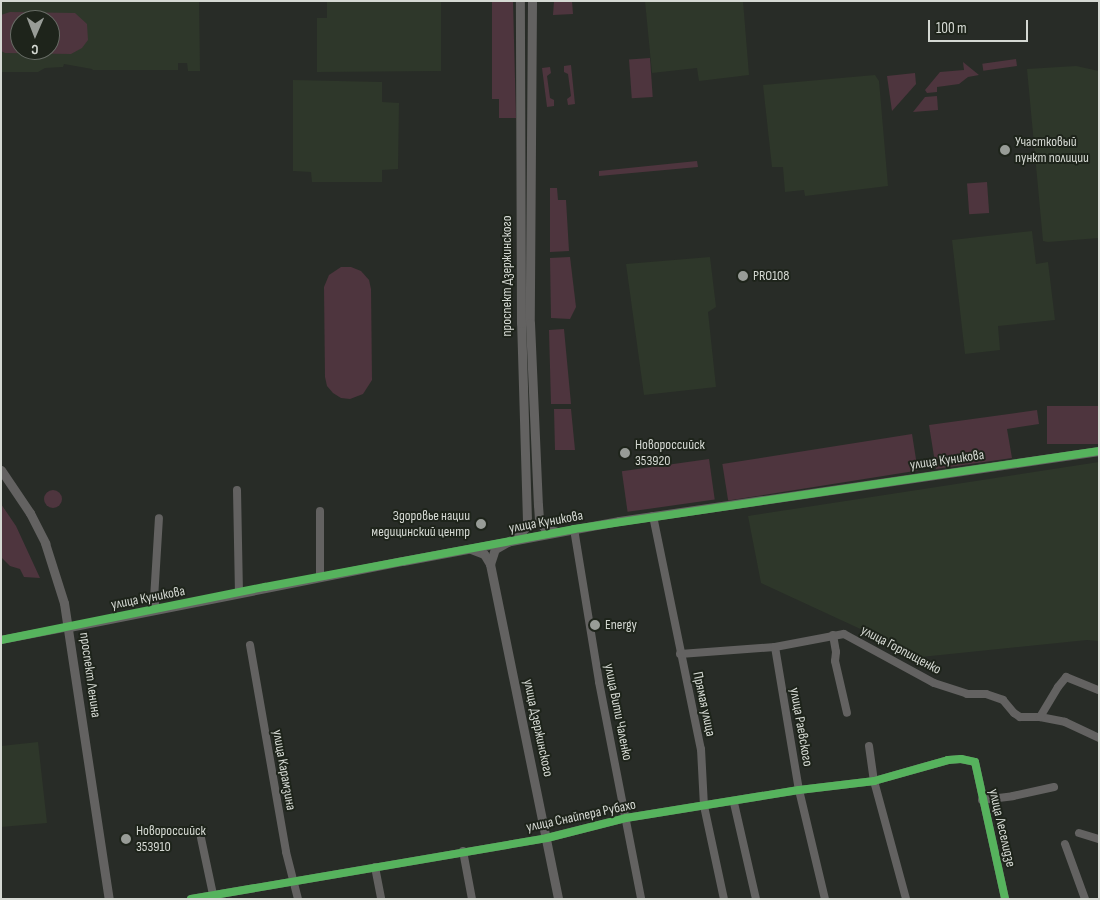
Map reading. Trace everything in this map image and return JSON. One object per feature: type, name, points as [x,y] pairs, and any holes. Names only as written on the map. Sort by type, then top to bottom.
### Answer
[{"type":"street","name":"проспект Дзержинского","points":[[520,1],[527,521]]},
{"type":"street","name":"проспект Дзержинского","points":[[532,1],[525,323],[539,520]]},
{"type":"street","name":"улица Куникова","points":[[1,640],[239,592],[508,542],[534,535],[1099,451]]},
{"type":"street","name":"проспект Ленина","points":[[1,470],[30,513],[45,543],[69,627],[109,899]]},
{"type":"street","points":[[237,490],[239,592]]},
{"type":"street","points":[[320,511],[320,577]]},
{"type":"street","name":"Прямая улица","points":[[653,516],[701,749],[704,806],[724,899]]},
{"type":"street","points":[[156,609],[154,599],[160,518]]},
{"type":"street","points":[[539,520],[545,528],[560,532]]},
{"type":"street","points":[[534,535],[539,520]]},
{"type":"street","points":[[527,521],[528,527],[534,535]]},
{"type":"street","points":[[490,564],[495,549],[523,531],[527,521]]},
{"type":"street","name":"улица Вити Чаленко","points":[[574,529],[586,613],[642,899]]},
{"type":"street","points":[[469,549],[484,554],[490,564]]},
{"type":"street","name":"улица Дзержинского","points":[[490,564],[558,899]]},
{"type":"street","name":"улица Горпищенко","points":[[680,654],[775,647],[844,634],[870,650],[878,652],[934,683],[967,694],[986,694],[1003,700],[1014,713],[1020,716],[1040,716],[1065,722],[1099,738]]},
{"type":"street","points":[[832,635],[836,652],[835,661],[847,714]]},
{"type":"street","name":"улица Карамзина","points":[[250,645],[286,852],[298,899]]},
{"type":"street","name":"улица Раевского","points":[[775,647],[799,790],[825,899]]},
{"type":"street","points":[[1040,716],[1058,686],[1066,678],[1099,690]]},
{"type":"street","points":[[869,746],[874,781],[906,899]]},
{"type":"street","name":"улица Снайпера Рубахо","points":[[190,899],[214,897],[294,880],[547,838],[626,818],[734,803],[799,790],[874,781],[948,760],[962,759],[975,762]]},
{"type":"street","name":"улица Леселидзе","points":[[975,762],[1005,899]]},
{"type":"street","name":"улица Леселидзе","points":[[982,800],[1013,796],[1054,787]]},
{"type":"street","points":[[734,803],[756,899]]},
{"type":"street","points":[[1079,834],[1099,840]]},
{"type":"street","points":[[201,838],[214,897]]},
{"type":"street","points":[[1065,844],[1085,899]]},
{"type":"street","points":[[463,852],[472,899]]},
{"type":"street","points":[[375,867],[381,899]]},
{"type":"shaded area","points":[[1,1],[199,1],[200,71],[188,71],[187,63],[178,63],[178,70],[93,70],[64,64],[63,67],[45,68],[38,72],[1,72]]},
{"type":"shaded area","points":[[327,1],[441,1],[441,71],[317,72],[317,18],[327,18]]},
{"type":"shaded area","points":[[492,1],[513,1],[516,118],[499,118],[499,99],[492,99]]},
{"type":"shaded area","points":[[554,1],[572,1],[573,14],[553,15]]},
{"type":"shaded area","points":[[645,1],[743,1],[749,75],[699,81],[697,68],[652,73]]},
{"type":"shaded area","points":[[10,12],[10,53],[1,51],[1,15]]},
{"type":"shaded area","points":[[60,13],[75,13],[87,24],[88,40],[82,48],[71,54],[60,54]]},
{"type":"shaded area","points":[[650,58],[653,97],[632,98],[629,59]]},
{"type":"shaded area","points":[[1016,59],[1017,66],[983,71],[982,64]]},
{"type":"shaded area","points":[[963,62],[979,75],[968,77],[959,84],[937,87],[937,92],[927,93],[925,90],[940,72],[964,70]]},
{"type":"shaded area","points":[[571,65],[575,104],[568,105],[567,99],[571,96],[568,74],[564,72],[564,66]]},
{"type":"shaded area","points":[[1076,66],[1099,71],[1099,238],[1048,242],[1043,241],[1027,69]]},
{"type":"shaded area","points":[[550,67],[551,73],[547,76],[550,98],[554,100],[554,106],[547,107],[542,68]]},
{"type":"shaded area","points":[[915,73],[916,84],[892,111],[887,76]]},
{"type":"shaded area","points":[[875,75],[879,81],[888,186],[805,196],[804,190],[785,192],[783,167],[772,167],[763,85]]},
{"type":"shaded area","points":[[293,80],[382,82],[382,102],[399,103],[398,169],[382,170],[382,182],[312,182],[311,172],[293,171]]},
{"type":"shaded area","points":[[937,96],[938,110],[913,112],[925,97]]},
{"type":"shaded area","points":[[697,161],[698,167],[599,176],[599,171]]},
{"type":"shaded area","points":[[987,182],[989,213],[969,214],[967,183]]},
{"type":"shaded area","points":[[550,188],[557,188],[558,200],[566,200],[569,251],[550,252]]},
{"type":"shaded area","points":[[1032,231],[1036,264],[1048,262],[1055,320],[998,326],[1000,350],[965,354],[952,240]]},
{"type":"shaded area","points":[[570,257],[576,307],[570,319],[551,318],[550,258]]},
{"type":"shaded area","points":[[710,257],[716,307],[708,312],[716,387],[644,395],[626,264]]},
{"type":"shaded area","points":[[341,267],[351,267],[361,271],[369,280],[371,289],[372,380],[363,394],[350,399],[341,398],[333,393],[327,386],[325,377],[324,287],[329,275]]},
{"type":"shaded area","points":[[564,329],[571,404],[551,404],[549,330]]},
{"type":"shaded area","points":[[1047,406],[1099,406],[1099,444],[1047,444]]},
{"type":"shaded area","points":[[554,409],[571,409],[575,450],[555,450]]},
{"type":"shaded area","points":[[1037,410],[1039,424],[1007,429],[1012,458],[936,469],[929,425]]},
{"type":"shaded area","points":[[912,434],[918,471],[728,501],[722,464]]},
{"type":"shaded area","points":[[709,459],[715,500],[628,512],[622,471]]},
{"type":"shaded area","points":[[1099,462],[1099,641],[1087,640],[921,657],[761,583],[748,516]]},
{"type":"shaded area","points":[[53,490],[59,493],[62,499],[59,505],[53,508],[47,505],[44,499],[47,493]]},
{"type":"shaded area","points":[[1,504],[16,526],[40,578],[24,577],[20,569],[10,566],[1,557]]},
{"type":"shaded area","points":[[38,742],[47,823],[1,827],[1,746]]},
{"type":"cycle path","points":[[1,640],[265,587],[574,529],[1099,451]]},
{"type":"cycle path","points":[[191,899],[547,838],[626,818],[799,790],[874,781],[948,760],[961,759],[975,762],[1005,899]]},
{"type":"place","name":"Участковый пункт полиции","points":[[1005,150]]},
{"type":"place","name":"PRO108","points":[[743,276]]},
{"type":"place","name":"Новороссийск 353920","points":[[625,453]]},
{"type":"place","name":"Здоровье нации медицинский центр","points":[[481,524]]},
{"type":"place","name":"Energy","points":[[595,625]]},
{"type":"place","name":"Новороссийск 353910","points":[[126,839]]}]
